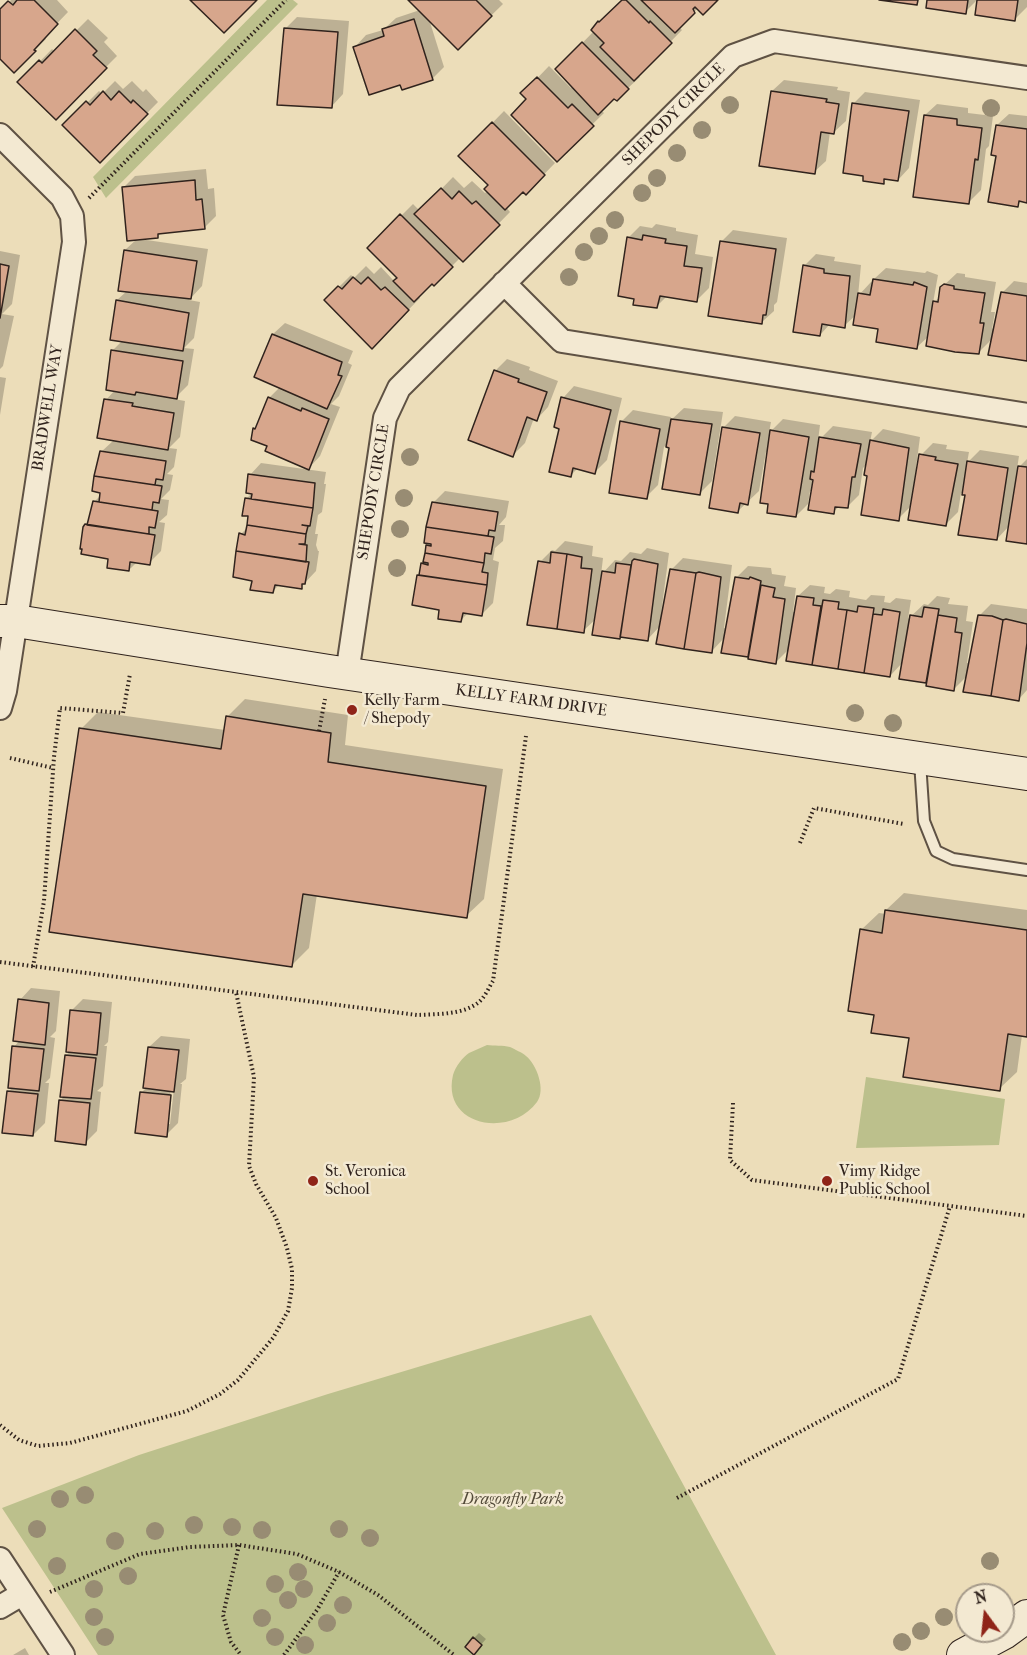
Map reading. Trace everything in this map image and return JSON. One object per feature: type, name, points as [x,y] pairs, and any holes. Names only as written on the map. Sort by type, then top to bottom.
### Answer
[{"type":"street","name":"SHEPODY CIRCLE","points":[[347,674],[385,418],[399,388],[733,56],[774,41],[1027,78]]},
{"type":"street","name":"BRADWELL WAY","points":[[0,135],[62,196],[72,216],[74,242],[8,621],[5,691],[0,708]]},
{"type":"street","points":[[504,283],[562,341],[1027,415]]},
{"type":"street","name":"KELLY FARM DRIVE","points":[[8,621],[347,674],[1027,774]]},
{"type":"street","points":[[0,1559],[63,1655]]},
{"type":"street","points":[[0,1607],[25,1598]]},
{"type":"street","points":[[963,1655],[1004,1633],[1027,1616]]},
{"type":"lane","points":[[920,759],[924,821],[936,851],[952,859],[1027,870]]},
{"type":"path","points":[[72,216],[286,0]]},
{"type":"path","points":[[33,967],[44,902],[53,768],[60,708],[123,713],[130,674]]},
{"type":"path","points":[[0,963],[417,1015],[443,1014],[466,1009],[481,1001],[493,981],[526,736]]},
{"type":"path","points":[[10,758],[53,768]]},
{"type":"path","points":[[800,843],[814,808],[904,824]]},
{"type":"path","points":[[0,1425],[19,1440],[38,1446],[70,1443],[187,1411],[220,1394],[238,1380],[273,1338],[288,1311],[292,1288],[292,1269],[287,1248],[276,1218],[256,1184],[249,1166],[254,1077],[236,992]]},
{"type":"path","points":[[733,1102],[730,1160],[752,1180],[1027,1215]]},
{"type":"path","points":[[677,1498],[898,1379],[950,1206]]},
{"type":"path","points":[[239,1545],[223,1615],[231,1642],[241,1655]]},
{"type":"path","points":[[25,1598],[140,1554],[190,1547],[239,1545],[297,1554],[339,1572],[378,1595],[454,1655]]},
{"type":"path","points":[[284,1655],[317,1610],[339,1572]]},
{"type":"green space","points":[[267,0],[293,0],[298,4],[106,198],[93,177]]},
{"type":"green space","points":[[487,1045],[510,1047],[523,1054],[534,1065],[539,1078],[541,1091],[537,1102],[525,1114],[511,1121],[480,1122],[467,1116],[457,1106],[452,1092],[453,1075],[460,1062],[469,1053]]},
{"type":"green space","points":[[866,1077],[1005,1099],[999,1145],[856,1148]]},
{"type":"green space","name":"Dragonfly Park","points":[[591,1315],[776,1655],[98,1655],[2,1508],[139,1455],[328,1394]]},
{"type":"building","points":[[17,0],[34,0],[58,24],[14,73],[0,59],[0,9],[8,1],[13,5]]},
{"type":"building","points":[[190,0],[257,0],[224,33]]},
{"type":"building","points":[[408,0],[476,0],[492,16],[458,50]]},
{"type":"building","points":[[622,0],[626,0],[672,43],[634,81],[600,47],[604,43],[591,30]]},
{"type":"building","points":[[641,0],[718,0],[703,15],[695,7],[693,9],[695,13],[675,33]]},
{"type":"building","points":[[879,0],[918,0],[917,5]]},
{"type":"building","points":[[927,0],[968,0],[966,14],[926,8]]},
{"type":"building","points":[[977,0],[1018,0],[1015,21],[975,15]]},
{"type":"building","points":[[414,19],[433,80],[402,90],[400,85],[369,95],[353,47],[384,36],[382,29]]},
{"type":"building","points":[[284,28],[338,32],[332,108],[277,105]]},
{"type":"building","points":[[75,29],[97,51],[93,55],[107,68],[56,120],[17,82],[39,60],[42,63]]},
{"type":"building","points":[[582,42],[629,89],[617,101],[614,99],[598,115],[555,69]]},
{"type":"building","points":[[537,77],[568,108],[572,104],[594,126],[557,162],[511,115],[526,99],[520,93]]},
{"type":"building","points":[[103,91],[111,100],[119,91],[131,103],[133,100],[148,114],[100,163],[62,125],[86,101],[90,105]]},
{"type":"building","points":[[771,91],[827,99],[826,102],[839,104],[834,134],[821,132],[815,174],[759,166]]},
{"type":"building","points":[[852,103],[909,111],[898,181],[884,179],[884,184],[863,181],[863,176],[843,173]]},
{"type":"building","points":[[924,115],[957,119],[957,125],[982,128],[969,204],[913,197]]},
{"type":"building","points":[[492,122],[545,175],[526,195],[523,192],[505,210],[484,189],[488,185],[458,156]]},
{"type":"building","points":[[996,125],[1027,129],[1027,203],[1019,201],[1018,207],[988,202],[996,156],[991,155]]},
{"type":"building","points":[[195,180],[196,200],[202,199],[205,229],[158,234],[158,238],[127,241],[122,187]]},
{"type":"building","points":[[441,188],[452,199],[459,191],[472,204],[476,201],[500,225],[463,262],[414,214]]},
{"type":"building","points":[[400,214],[453,267],[414,302],[393,281],[397,278],[367,248]]},
{"type":"building","points":[[643,235],[666,239],[665,243],[687,246],[684,266],[702,268],[697,302],[660,296],[657,308],[633,305],[634,299],[618,296],[627,237],[642,240]]},
{"type":"building","points":[[720,241],[776,249],[766,315],[763,315],[762,324],[708,316]]},
{"type":"building","points":[[124,250],[197,261],[191,299],[118,291]]},
{"type":"building","points":[[0,264],[9,266],[0,318]]},
{"type":"building","points":[[803,265],[824,269],[824,273],[850,276],[845,328],[822,324],[820,336],[793,332]]},
{"type":"building","points":[[353,277],[361,284],[368,277],[381,290],[385,287],[409,310],[372,349],[324,300],[338,286],[342,289]]},
{"type":"building","points":[[873,279],[913,285],[914,282],[927,287],[917,349],[876,342],[878,329],[853,325],[858,293],[870,295]]},
{"type":"building","points":[[944,284],[954,286],[954,289],[985,293],[980,323],[984,323],[979,354],[926,346],[933,301],[938,302],[940,287]]},
{"type":"building","points":[[1001,292],[1027,296],[1027,361],[988,355]]},
{"type":"building","points":[[116,300],[189,313],[183,351],[110,340]]},
{"type":"building","points":[[272,334],[342,362],[338,375],[342,376],[327,409],[254,377]]},
{"type":"building","points":[[111,350],[183,361],[177,399],[106,390]]},
{"type":"building","points":[[494,370],[519,379],[518,382],[547,392],[537,421],[527,417],[513,457],[468,440]]},
{"type":"building","points":[[268,397],[301,411],[302,408],[329,419],[309,470],[265,451],[267,446],[251,440],[253,428],[255,429]]},
{"type":"building","points":[[561,397],[611,410],[595,474],[573,468],[571,477],[549,472],[559,429],[554,427]]},
{"type":"building","points":[[104,399],[174,413],[168,450],[97,438]]},
{"type":"building","points":[[671,419],[712,424],[700,495],[662,489]]},
{"type":"building","points":[[620,421],[660,429],[647,499],[609,493]]},
{"type":"building","points":[[722,427],[760,433],[748,505],[740,503],[738,513],[709,508]]},
{"type":"building","points":[[770,430],[809,437],[796,517],[767,513],[768,504],[760,503]]},
{"type":"building","points":[[819,437],[861,444],[855,477],[852,477],[848,508],[835,507],[834,514],[808,510],[813,480],[810,479],[811,471],[814,472]]},
{"type":"building","points":[[870,440],[909,448],[899,521],[861,515]]},
{"type":"building","points":[[100,451],[166,461],[163,480],[156,479],[155,485],[94,476]]},
{"type":"building","points":[[919,454],[936,457],[935,460],[958,464],[946,526],[908,520]]},
{"type":"building","points":[[967,461],[1008,468],[997,540],[958,535],[965,495],[962,495]]},
{"type":"building","points":[[1018,466],[1027,467],[1027,544],[1006,541]]},
{"type":"building","points":[[248,474],[315,483],[313,508],[251,499],[252,494],[246,493]]},
{"type":"building","points":[[94,476],[162,486],[159,503],[153,502],[152,510],[99,502],[100,493],[92,491]]},
{"type":"building","points":[[245,498],[313,508],[310,526],[302,525],[308,526],[306,534],[247,525],[248,516],[242,516]]},
{"type":"building","points":[[93,501],[158,511],[155,528],[149,527],[149,534],[87,525]]},
{"type":"building","points":[[432,502],[498,512],[495,531],[489,530],[488,536],[426,527]]},
{"type":"building","points":[[85,524],[155,535],[150,565],[130,562],[129,571],[107,568],[108,559],[81,554]]},
{"type":"building","points":[[247,525],[306,534],[305,544],[299,544],[307,545],[306,562],[236,551],[239,533],[245,535]]},
{"type":"building","points":[[426,527],[494,537],[491,554],[485,553],[484,563],[425,553],[426,545],[431,546],[431,544],[424,543]]},
{"type":"building","points":[[236,551],[309,562],[305,584],[302,584],[302,589],[275,585],[273,593],[250,590],[252,581],[233,577]]},
{"type":"building","points":[[551,552],[567,554],[557,629],[527,625],[538,561],[550,563]]},
{"type":"building","points":[[425,553],[484,563],[482,572],[488,573],[487,585],[419,575],[421,563],[428,565],[423,562]]},
{"type":"building","points":[[567,554],[582,557],[581,568],[592,569],[584,633],[557,629]]},
{"type":"building","points":[[634,559],[658,564],[648,641],[620,637]]},
{"type":"building","points":[[616,563],[631,565],[620,639],[592,635],[602,571],[615,573]]},
{"type":"building","points":[[670,569],[696,573],[684,649],[656,644]]},
{"type":"building","points":[[696,573],[721,577],[712,653],[684,649]]},
{"type":"building","points":[[417,575],[487,585],[482,616],[463,613],[461,622],[438,619],[439,610],[412,605]]},
{"type":"building","points":[[735,577],[749,579],[750,577],[761,581],[748,657],[721,653]]},
{"type":"building","points":[[761,585],[775,588],[773,597],[785,599],[776,664],[748,659]]},
{"type":"building","points":[[797,596],[814,598],[813,605],[821,606],[812,665],[786,661]]},
{"type":"building","points":[[823,600],[839,602],[838,609],[847,610],[838,669],[812,665]]},
{"type":"building","points":[[858,606],[874,608],[864,673],[838,669],[847,610],[857,612]]},
{"type":"building","points":[[924,607],[939,609],[926,683],[899,679],[910,615],[922,617]]},
{"type":"building","points":[[883,609],[900,612],[890,677],[864,673],[873,614],[882,615]]},
{"type":"building","points":[[938,615],[957,618],[955,632],[962,633],[954,691],[926,686]]},
{"type":"building","points":[[978,615],[1003,620],[991,696],[963,692]]},
{"type":"building","points":[[1003,620],[1027,624],[1027,643],[1019,701],[991,696]]},
{"type":"building","points":[[226,716],[331,733],[328,762],[486,786],[467,918],[303,894],[292,967],[49,932],[79,728],[221,749]]},
{"type":"building","points":[[885,910],[1027,930],[1027,1037],[1008,1034],[1000,1091],[903,1077],[909,1038],[871,1033],[874,1015],[848,1011],[860,929],[882,933]]},
{"type":"building","points":[[18,999],[49,1003],[45,1045],[13,1041]]},
{"type":"building","points":[[70,1010],[101,1013],[97,1055],[66,1052]]},
{"type":"building","points":[[12,1046],[44,1049],[39,1091],[8,1088]]},
{"type":"building","points":[[148,1047],[179,1050],[174,1092],[143,1088]]},
{"type":"building","points":[[65,1055],[96,1058],[91,1099],[60,1097]]},
{"type":"building","points":[[7,1091],[38,1094],[33,1136],[2,1133]]},
{"type":"building","points":[[140,1092],[171,1095],[167,1137],[135,1133]]},
{"type":"building","points":[[59,1100],[90,1103],[86,1145],[55,1141]]},
{"type":"building","points":[[473,1637],[482,1645],[474,1655],[465,1647]]},
{"type":"place","name":"Kelly Farm / Shepody","points":[[352,710]]},
{"type":"place","name":"St. Veronica School","points":[[313,1181]]},
{"type":"place","name":"Vimy Ridge Public School","points":[[827,1181]]}]
